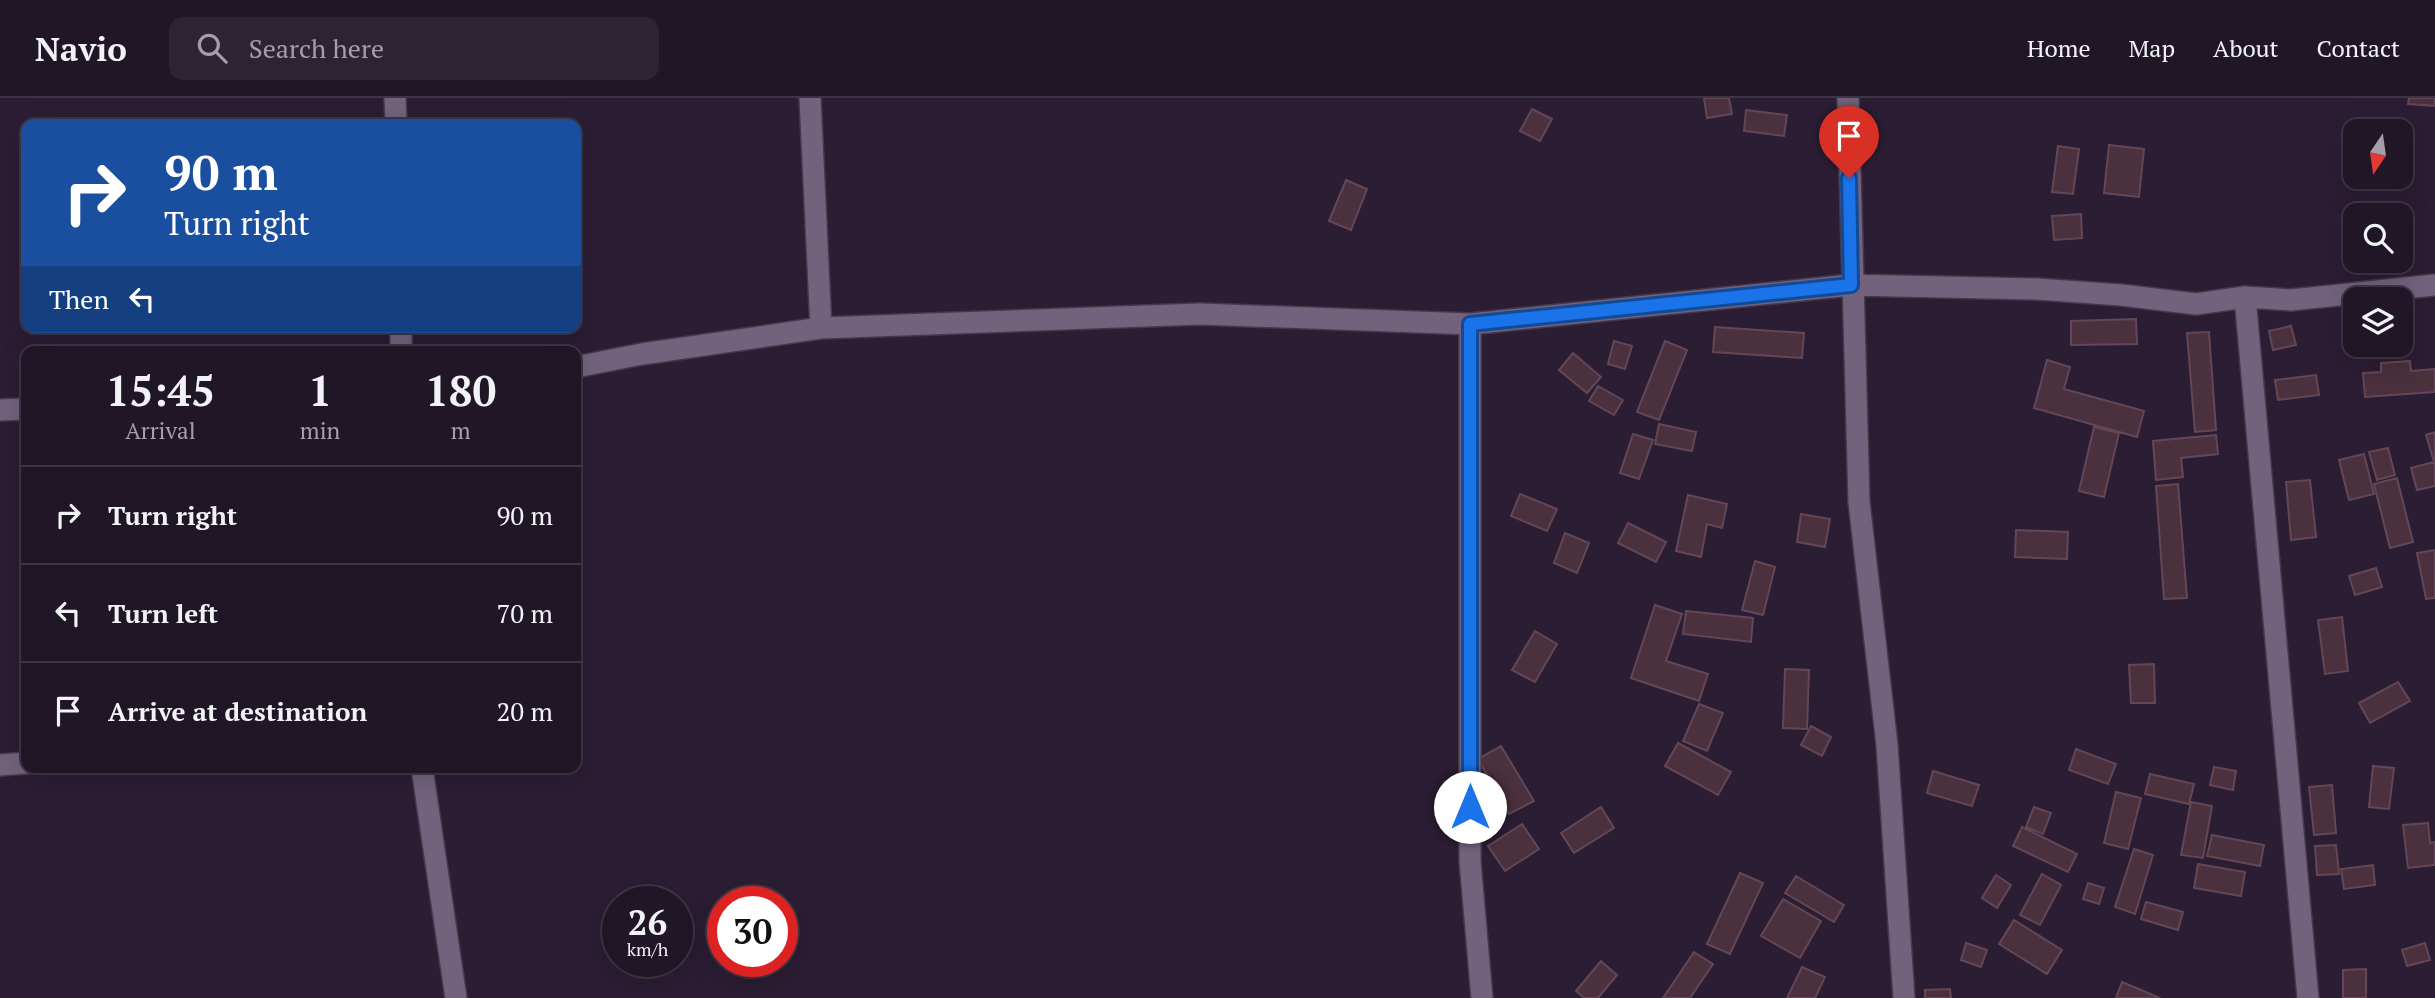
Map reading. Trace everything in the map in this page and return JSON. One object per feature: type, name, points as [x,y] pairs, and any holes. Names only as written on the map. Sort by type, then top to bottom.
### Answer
[{"type":"street","points":[[395,98],[396,119]]},
{"type":"street","points":[[810,98],[821,328]]},
{"type":"street","points":[[1847,98],[1859,502],[1886,744],[1905,998]]},
{"type":"street","points":[[581,366],[821,328],[1200,313],[1470,324],[1851,285],[2037,289],[2196,304],[2245,297],[2291,300],[2435,285]]},
{"type":"street","points":[[2245,297],[2308,998]]},
{"type":"street","points":[[1470,324],[1470,861],[1482,998]]},
{"type":"street","points":[[0,410],[21,409]]},
{"type":"street","points":[[0,765],[21,763]]},
{"type":"street","points":[[423,773],[456,998]]},
{"type":"building","points":[[1704,98],[1729,98],[1732,114],[1707,118]]},
{"type":"building","points":[[2409,98],[2435,98],[2435,106],[2408,104]]},
{"type":"building","points":[[1532,109],[1552,119],[1540,141],[1520,131]]},
{"type":"building","points":[[1746,110],[1787,115],[1784,136],[1744,131]]},
{"type":"building","points":[[2109,145],[2144,149],[2139,197],[2104,193]]},
{"type":"building","points":[[2058,146],[2079,149],[2073,194],[2052,192]]},
{"type":"building","points":[[1346,180],[1367,189],[1351,230],[1329,221]]},
{"type":"building","points":[[2081,214],[2082,238],[2054,240],[2052,216]]},
{"type":"building","points":[[2136,319],[2137,344],[2071,345],[2071,321]]},
{"type":"building","points":[[2291,326],[2296,345],[2273,350],[2269,331]]},
{"type":"building","points":[[1715,327],[1804,333],[1802,358],[1713,352]]},
{"type":"building","points":[[2209,332],[2216,430],[2195,432],[2187,333]]},
{"type":"building","points":[[1614,341],[1632,346],[1625,369],[1608,364]]},
{"type":"building","points":[[1665,341],[1687,350],[1659,420],[1637,412]]},
{"type":"building","points":[[1573,353],[1601,377],[1587,393],[1559,370]]},
{"type":"building","points":[[2047,360],[2070,367],[2064,389],[2144,411],[2137,437],[2034,408]]},
{"type":"building","points":[[2410,361],[2411,371],[2435,369],[2435,392],[2365,397],[2363,373],[2381,372],[2381,363]]},
{"type":"building","points":[[2316,375],[2319,395],[2278,400],[2275,380]]},
{"type":"building","points":[[1598,386],[1623,400],[1614,415],[1589,401]]},
{"type":"building","points":[[1659,424],[1696,432],[1692,451],[1655,444]]},
{"type":"building","points":[[2094,427],[2119,433],[2104,497],[2079,491]]},
{"type":"building","points":[[2435,432],[2435,486],[2417,490],[2411,468],[2434,462],[2426,435]]},
{"type":"building","points":[[1633,434],[1653,440],[1639,479],[1620,473]]},
{"type":"building","points":[[2216,435],[2218,454],[2181,458],[2183,477],[2156,480],[2153,441]]},
{"type":"building","points":[[2388,448],[2395,475],[2377,480],[2369,452]]},
{"type":"building","points":[[2364,454],[2374,494],[2349,500],[2339,460]]},
{"type":"building","points":[[2397,478],[2413,542],[2390,548],[2374,484]]},
{"type":"building","points":[[2310,480],[2316,537],[2291,540],[2286,482]]},
{"type":"building","points":[[2178,484],[2187,598],[2164,599],[2156,486]]},
{"type":"building","points":[[1520,494],[1557,509],[1547,531],[1511,516]]},
{"type":"building","points":[[1688,495],[1727,504],[1722,528],[1707,524],[1701,557],[1676,551]]},
{"type":"building","points":[[1801,514],[1830,519],[1825,547],[1797,542]]},
{"type":"building","points":[[1628,523],[1666,542],[1656,562],[1618,543]]},
{"type":"building","points":[[2016,530],[2068,532],[2067,559],[2015,557]]},
{"type":"building","points":[[1565,533],[1589,543],[1577,573],[1554,563]]},
{"type":"building","points":[[2435,550],[2435,598],[2426,599],[2417,553]]},
{"type":"building","points":[[1755,561],[1775,567],[1763,615],[1742,610]]},
{"type":"building","points":[[2376,568],[2382,587],[2355,595],[2349,576]]},
{"type":"building","points":[[1655,605],[1682,614],[1666,661],[1708,674],[1699,701],[1631,678]]},
{"type":"building","points":[[1686,611],[1753,618],[1751,642],[1683,634]]},
{"type":"building","points":[[2342,617],[2348,671],[2325,674],[2318,620]]},
{"type":"building","points":[[1535,631],[1557,644],[1535,682],[1512,670]]},
{"type":"building","points":[[2154,664],[2155,703],[2131,703],[2129,665]]},
{"type":"building","points":[[1785,669],[1809,670],[1807,729],[1783,728]]},
{"type":"building","points":[[2398,682],[2410,701],[2370,723],[2359,703]]},
{"type":"building","points":[[1699,704],[1723,713],[1707,751],[1683,741]]},
{"type":"building","points":[[1811,726],[1831,737],[1822,756],[1801,745]]},
{"type":"building","points":[[1678,743],[1731,772],[1718,795],[1665,766]]},
{"type":"building","points":[[1501,746],[1534,801],[1509,814],[1478,759]]},
{"type":"building","points":[[2076,749],[2116,764],[2108,784],[2069,770]]},
{"type":"building","points":[[2373,766],[2394,768],[2389,809],[2369,807]]},
{"type":"building","points":[[2214,767],[2236,771],[2233,790],[2210,785]]},
{"type":"building","points":[[1933,771],[1979,785],[1972,806],[1927,793]]},
{"type":"building","points":[[2150,774],[2194,784],[2189,804],[2145,794]]},
{"type":"building","points":[[2332,785],[2336,833],[2314,835],[2309,787]]},
{"type":"building","points":[[2116,792],[2141,798],[2128,849],[2104,843]]},
{"type":"building","points":[[2191,802],[2212,806],[2203,858],[2181,855]]},
{"type":"building","points":[[1601,807],[1614,828],[1574,853],[1561,833]]},
{"type":"building","points":[[2034,807],[2051,813],[2043,834],[2026,827]]},
{"type":"building","points":[[2428,823],[2430,843],[2435,842],[2435,865],[2408,868],[2403,825]]},
{"type":"building","points":[[1522,824],[1539,849],[1505,871],[1488,846]]},
{"type":"building","points":[[2022,827],[2077,854],[2068,872],[2013,846]]},
{"type":"building","points":[[2212,835],[2264,845],[2260,866],[2207,856]]},
{"type":"building","points":[[2336,845],[2339,874],[2317,875],[2315,846]]},
{"type":"building","points":[[2134,849],[2153,855],[2135,914],[2115,907]]},
{"type":"building","points":[[2198,864],[2245,872],[2241,896],[2194,888]]},
{"type":"building","points":[[2373,865],[2375,885],[2344,889],[2341,869]]},
{"type":"building","points":[[1740,873],[1763,883],[1730,954],[1707,944]]},
{"type":"building","points":[[2042,874],[2061,885],[2040,925],[2020,915]]},
{"type":"building","points":[[1996,875],[2011,885],[1997,908],[1982,898]]},
{"type":"building","points":[[1796,876],[1844,905],[1834,922],[1785,893]]},
{"type":"building","points":[[2088,883],[2104,888],[2099,904],[2083,899]]},
{"type":"building","points":[[1783,899],[1821,921],[1800,958],[1761,936]]},
{"type":"building","points":[[2146,902],[2183,912],[2178,930],[2141,919]]},
{"type":"building","points":[[2014,920],[2062,950],[2047,974],[1999,944]]},
{"type":"building","points":[[1966,943],[1987,950],[1981,967],[1961,960]]},
{"type":"building","points":[[2425,943],[2430,960],[2407,966],[2402,950]]},
{"type":"building","points":[[1694,952],[1713,964],[1690,998],[1663,998]]},
{"type":"building","points":[[1601,961],[1617,975],[1598,998],[1584,998],[1576,991]]},
{"type":"building","points":[[1802,967],[1825,977],[1815,998],[1787,998]]},
{"type":"building","points":[[2366,969],[2366,998],[2343,998],[2343,970]]},
{"type":"building","points":[[2122,982],[2160,998],[2116,998]]},
{"type":"building","points":[[1950,989],[1951,998],[1925,998],[1925,990]]},
{"type":"route","points":[[1470,807],[1470,324],[1851,285],[1849,178]]}]
